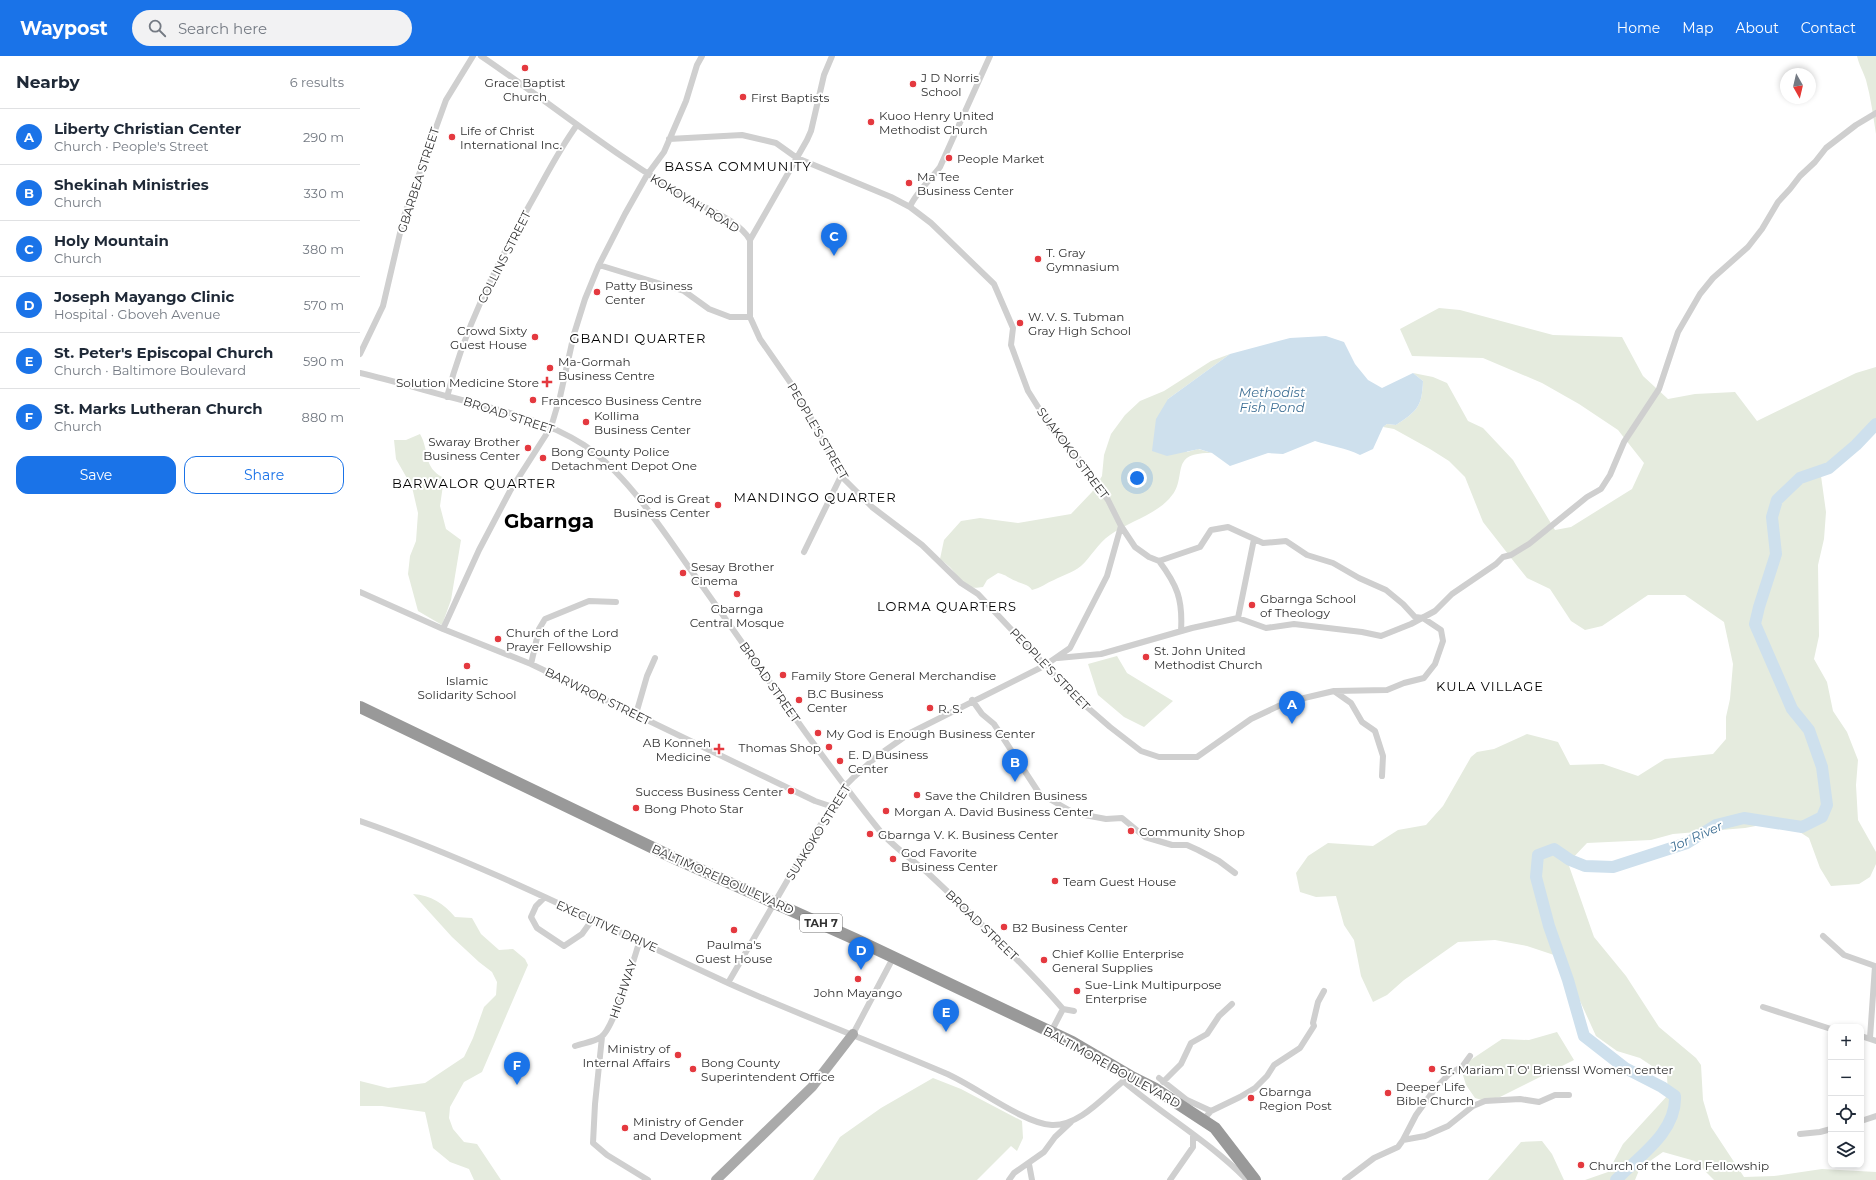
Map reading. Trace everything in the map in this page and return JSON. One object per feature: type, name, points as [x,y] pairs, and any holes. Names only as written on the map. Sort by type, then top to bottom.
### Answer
[{"type":"highway","name":"BALTIMORE BOULEVARD","points":[[360,707],[672,857],[776,902],[1072,1042],[1127,1079],[1154,1088],[1207,1115],[1248,1180]]},
{"type":"main road","points":[[716,1180],[812,1087],[853,1034]]},
{"type":"street","name":"GBARBEA STREET","points":[[360,354],[383,306],[404,216],[444,107],[473,56]]},
{"type":"street","name":"KOKOYAH ROAD","points":[[482,56],[647,175],[732,222],[746,234],[750,240]]},
{"type":"street","points":[[443,629],[479,550],[503,504],[551,427],[560,397],[574,334],[585,299],[599,265],[647,175],[664,152],[686,101],[697,65],[702,56]]},
{"type":"street","name":"PEOPLE'S STREET","points":[[832,56],[816,106],[811,131],[797,158],[762,216],[750,240],[750,317],[760,339],[799,395],[841,476],[872,507],[922,545],[961,584],[978,594],[1044,666],[1072,694],[1110,727],[1141,751],[1159,757],[1197,757],[1252,719],[1287,702],[1334,691],[1387,690],[1404,683],[1424,678],[1435,664],[1443,641],[1441,630],[1422,618],[1415,617],[1403,604],[1386,590],[1333,563],[1306,555],[1286,541],[1263,543],[1254,540]]},
{"type":"street","points":[[910,207],[912,200],[928,183],[940,167],[990,56]]},
{"type":"street","points":[[1058,658],[1101,654],[1181,631],[1238,618],[1266,628],[1294,624],[1362,632],[1381,636],[1396,631],[1435,611],[1452,594],[1496,564],[1503,557],[1511,555],[1530,544],[1587,497],[1601,489],[1610,475],[1624,442],[1659,389],[1678,332],[1700,294],[1713,278],[1748,247],[1762,229],[1778,202],[1826,148],[1856,125],[1876,113]]},
{"type":"street","name":"COLLINS STREET","points":[[447,396],[466,336],[490,283],[560,147],[577,125]]},
{"type":"street","name":"SUAKOKO STREET","points":[[669,139],[742,135],[776,143],[797,158],[892,197],[910,207],[931,223],[994,284],[1013,328],[1011,345],[1028,391],[1052,429],[1086,467],[1108,500],[1121,526],[1107,576],[1070,648],[1058,658],[1044,666],[972,700],[910,733],[876,757],[845,786],[809,843],[728,983]]},
{"type":"street","points":[[599,265],[684,291],[709,310],[730,317],[750,317]]},
{"type":"street","name":"BROAD STREET","points":[[360,373],[501,410],[551,427],[572,438],[600,457],[643,506],[746,646],[767,681],[845,786],[886,838],[927,873],[1014,955],[1063,1008]]},
{"type":"street","points":[[804,552],[841,476]]},
{"type":"street","points":[[1121,526],[1135,547],[1149,557],[1159,560],[1200,547],[1211,530],[1228,527],[1254,540],[1238,618]]},
{"type":"street","points":[[1159,560],[1173,580],[1178,591],[1181,631]]},
{"type":"street","name":"BARWROR STREET","points":[[360,592],[443,629],[530,664],[815,801],[833,807]]},
{"type":"street","points":[[530,664],[539,629],[545,619],[589,601],[616,602]]},
{"type":"street","points":[[636,714],[647,676],[655,658]]},
{"type":"street","points":[[1334,691],[1351,703],[1362,722],[1375,731],[1383,756],[1382,776]]},
{"type":"street","points":[[972,700],[982,714],[994,724],[1039,793],[1074,813],[1106,819],[1122,818],[1145,837],[1172,845],[1187,845],[1220,861],[1235,873]]},
{"type":"street","name":"EXECUTIVE DRIVE","points":[[360,821],[408,837],[640,940],[728,983],[948,1074],[1034,1121],[1052,1125],[1071,1122]]},
{"type":"street","points":[[544,898],[536,906],[531,917],[537,928],[564,946],[582,934],[592,920]]},
{"type":"street","points":[[1823,936],[1844,955],[1875,966],[1870,1038]]},
{"type":"street","name":"HIGHWAY","points":[[640,940],[623,992],[609,1026],[602,1037],[595,1104],[593,1143],[607,1155],[648,1180]]},
{"type":"street","points":[[853,1034],[893,958]]},
{"type":"street","points":[[1232,1004],[1219,1016],[1207,1034],[1191,1043],[1181,1064],[1161,1080],[1207,1115],[1240,1098],[1250,1091],[1267,1076],[1274,1065],[1300,1048],[1314,1026],[1313,1023],[1318,1002],[1324,991]]},
{"type":"street","points":[[1763,1007],[1828,1028]]},
{"type":"street","points":[[1051,1032],[1063,1008],[1074,1011]]},
{"type":"street","points":[[575,1046],[602,1037]]},
{"type":"street","points":[[1864,1037],[1876,1041]]},
{"type":"street","points":[[1345,1180],[1374,1158],[1398,1147],[1416,1115],[1434,1090],[1449,1074],[1462,1067],[1470,1056]]},
{"type":"street","points":[[1009,1180],[1014,1173],[1029,1164],[1044,1152],[1055,1137],[1071,1122],[1084,1114],[1127,1079],[1150,1103],[1229,1161],[1248,1180]]},
{"type":"street","points":[[1403,1140],[1425,1136],[1448,1126],[1473,1106],[1486,1101],[1520,1099],[1531,1102],[1539,1102],[1555,1095],[1569,1095]]},
{"type":"street","points":[[1864,1120],[1874,1118]]},
{"type":"street","points":[[1800,1134],[1828,1130]]},
{"type":"street","points":[[1170,1180],[1193,1147],[1193,1135]]},
{"type":"street","points":[[1029,1164],[1032,1180]]},
{"type":"shaded area","points":[[1857,56],[1876,56],[1876,134],[1868,87]]},
{"type":"shaded area","points":[[1439,308],[1460,310],[1553,335],[1622,337],[1643,376],[1668,399],[1695,394],[1735,392],[1757,421],[1856,373],[1876,367],[1876,431],[1866,437],[1821,476],[1826,512],[1824,539],[1818,565],[1819,636],[1814,659],[1827,682],[1833,711],[1847,732],[1858,760],[1856,785],[1858,820],[1876,852],[1876,864],[1870,877],[1859,884],[1831,886],[1820,868],[1809,838],[1789,825],[1766,824],[1745,828],[1673,834],[1651,840],[1587,843],[1568,863],[1594,937],[1626,976],[1659,1027],[1696,1058],[1701,1065],[1703,1100],[1711,1127],[1744,1177],[1774,1176],[1822,1169],[1876,1172],[1876,1180],[1714,1180],[1695,1161],[1663,1152],[1640,1168],[1635,1180],[1585,1180],[1608,1172],[1623,1144],[1668,1095],[1667,1076],[1640,1058],[1617,1051],[1596,1036],[1560,957],[1527,946],[1495,940],[1458,942],[1404,980],[1387,995],[1373,1002],[1361,976],[1354,940],[1344,925],[1336,896],[1316,897],[1300,892],[1296,873],[1308,856],[1328,843],[1373,846],[1398,830],[1426,825],[1443,806],[1471,757],[1477,752],[1494,749],[1527,734],[1558,742],[1570,765],[1603,764],[1638,776],[1665,759],[1713,754],[1726,739],[1726,717],[1730,699],[1733,664],[1724,622],[1685,595],[1648,595],[1602,626],[1585,630],[1571,621],[1550,589],[1527,578],[1515,563],[1483,522],[1465,477],[1449,461],[1430,449],[1394,429],[1383,427],[1387,424],[1396,425],[1414,412],[1420,403],[1423,381],[1413,373],[1433,377],[1447,383],[1468,421],[1483,428],[1513,460],[1555,530],[1571,527],[1632,489],[1644,463],[1618,430],[1579,404],[1542,383],[1483,358],[1412,356],[1400,329]]},
{"type":"shaded area","points":[[1230,354],[1168,399],[1187,452],[1198,449],[1212,453],[1198,454],[1189,457],[1181,468],[1175,491],[1169,499],[1156,510],[1110,535],[1081,566],[1041,587],[1032,590],[1027,585],[998,573],[987,580],[983,587],[972,588],[963,583],[951,568],[940,559],[944,540],[961,521],[980,518],[1018,523],[1071,514],[1092,492],[1102,476],[1104,455],[1111,434],[1125,415],[1140,401],[1164,391],[1211,361]]},
{"type":"shaded area","points":[[420,434],[425,446],[429,464],[437,474],[444,478],[440,506],[446,529],[461,540],[451,600],[442,625],[418,611],[408,574],[410,556],[416,541],[418,513],[412,487],[396,459],[394,440],[406,440]]},
{"type":"shaded area","points":[[1117,656],[1127,673],[1173,701],[1144,727],[1124,717],[1098,695],[1088,664]]},
{"type":"shaded area","points":[[413,894],[426,896],[437,901],[455,917],[472,918],[481,934],[499,950],[513,949],[525,959],[528,965],[482,1072],[464,1082],[450,1107],[449,1118],[453,1129],[464,1142],[477,1144],[501,1180],[474,1180],[469,1169],[450,1162],[433,1148],[425,1112],[382,1106],[360,1106],[360,1081],[388,1088],[425,1083],[464,1057],[473,1038],[484,1007],[496,995],[497,982],[492,972],[452,937]]},
{"type":"shaded area","points":[[1557,1032],[1574,1060],[1500,1097],[1485,1101],[1475,1098],[1466,1085],[1462,1072],[1466,1063],[1502,1039],[1529,1040]]},
{"type":"shaded area","points":[[933,1078],[961,1089],[1022,1121],[1023,1138],[1017,1151],[1011,1146],[977,1180],[813,1180],[840,1137],[881,1108]]},
{"type":"shaded area","points":[[1542,1141],[1552,1154],[1564,1180],[1488,1180],[1521,1142]]},
{"type":"water","name":"Methodist Fish Pond","points":[[1326,336],[1344,342],[1355,364],[1368,380],[1382,388],[1413,373],[1423,381],[1420,403],[1417,408],[1414,412],[1396,425],[1387,424],[1383,427],[1373,449],[1360,455],[1315,441],[1283,454],[1268,453],[1230,466],[1212,453],[1199,449],[1167,456],[1152,451],[1156,419],[1168,399],[1230,354],[1290,338]]},
{"type":"waterway","name":"Jor River","points":[[1616,1180],[1645,1153],[1663,1132],[1670,1121],[1674,1109],[1675,1096],[1662,1087],[1625,1068],[1584,1036],[1568,980],[1549,926],[1536,877],[1538,855],[1554,849],[1570,860],[1585,866],[1613,867],[1687,843],[1716,825],[1744,818],[1802,827],[1822,817],[1827,805],[1822,767],[1809,730],[1792,709],[1755,624],[1776,554],[1772,517],[1777,500],[1800,478],[1829,468],[1856,445],[1876,424]]},
{"type":"place","name":"Grace Baptist Church","points":[[525,68]]},
{"type":"place","name":"J D Norris School","points":[[913,84]]},
{"type":"place","name":"First Baptists","points":[[743,97]]},
{"type":"place","name":"Kuoo Henry United Methodist Church","points":[[871,122]]},
{"type":"place","name":"Life of Christ International Inc.","points":[[452,137]]},
{"type":"place","name":"People Market","points":[[949,158]]},
{"type":"place","name":"Ma Tee Business Center","points":[[909,183]]},
{"type":"place","name":"Holy Mountain","points":[[834,256]]},
{"type":"place","name":"T. Gray Gymnasium","points":[[1038,259]]},
{"type":"place","name":"Patty Business Center","points":[[597,292]]},
{"type":"place","name":"W. V. S. Tubman Gray High School","points":[[1020,323]]},
{"type":"place","name":"Crowd Sixty Guest House","points":[[535,337]]},
{"type":"place","name":"Ma-Gormah Business Centre","points":[[550,368]]},
{"type":"place","name":"Solution Medicine Store","points":[[547,382]]},
{"type":"place","name":"Francesco Business Centre","points":[[533,400]]},
{"type":"place","name":"Kollima Business Center","points":[[586,422]]},
{"type":"place","name":"Swaray Brother Business Center","points":[[528,448]]},
{"type":"place","name":"Bong County Police Detachment Depot One","points":[[543,458]]},
{"type":"place","name":"God is Great Business Center","points":[[718,505]]},
{"type":"place","name":"Sesay Brother Cinema","points":[[683,573]]},
{"type":"place","name":"Gbarnga Central Mosque","points":[[737,594]]},
{"type":"place","name":"Gbarnga School of Theology","points":[[1252,605]]},
{"type":"place","name":"Church of the Lord Prayer Fellowship","points":[[498,639]]},
{"type":"place","name":"St. John United Methodist Church","points":[[1146,657]]},
{"type":"place","name":"Islamic Solidarity School","points":[[467,666]]},
{"type":"place","name":"Family Store General Merchandise","points":[[783,675]]},
{"type":"place","name":"B.C Business Center","points":[[799,700]]},
{"type":"place","name":"R. S.","points":[[930,708]]},
{"type":"place","name":"Liberty Christian Center","points":[[1292,724]]},
{"type":"place","name":"My God is Enough Business Center","points":[[818,733]]},
{"type":"place","name":"Thomas Shop","points":[[829,747]]},
{"type":"place","name":"AB Konneh Medicine","points":[[719,749]]},
{"type":"place","name":"E. D Business Center","points":[[840,761]]},
{"type":"place","name":"Shekinah Ministries","points":[[1015,782]]},
{"type":"place","name":"Success Business Center","points":[[791,791]]},
{"type":"place","name":"Save the Children Business","points":[[917,795]]},
{"type":"place","name":"Bong Photo Star","points":[[636,808]]},
{"type":"place","name":"Morgan A. David Business Center","points":[[886,811]]},
{"type":"place","name":"Community Shop","points":[[1131,831]]},
{"type":"place","name":"Gbarnga V. K. Business Center","points":[[870,834]]},
{"type":"place","name":"God Favorite Business Center","points":[[893,859]]},
{"type":"place","name":"Team Guest House","points":[[1055,881]]},
{"type":"place","name":"B2 Business Center","points":[[1004,927]]},
{"type":"place","name":"Paulma's Guest House","points":[[734,930]]},
{"type":"place","name":"Chief Kollie Enterprise General Supplies","points":[[1044,960]]},
{"type":"place","name":"Joseph Mayango Clinic","points":[[861,970]]},
{"type":"place","name":"John Mayango","points":[[858,979]]},
{"type":"place","name":"Sue-Link Multipurpose Enterprise","points":[[1077,991]]},
{"type":"place","name":"St. Peter's Episcopal Church","points":[[946,1032]]},
{"type":"place","name":"Ministry of Internal Affairs","points":[[678,1055]]},
{"type":"place","name":"Bong County Superintendent Office","points":[[693,1069]]},
{"type":"place","name":"Sr. Mariam T O' Brienssl Women center","points":[[1432,1069]]},
{"type":"place","name":"St. Marks Lutheran Church","points":[[517,1085]]},
{"type":"place","name":"Deeper Life Bible Church","points":[[1388,1093]]},
{"type":"place","name":"Gbarnga Region Post","points":[[1251,1098]]},
{"type":"place","name":"Ministry of Gender and Development","points":[[625,1128]]},
{"type":"place","name":"Church of the Lord Fellowship","points":[[1581,1165]]},
{"type":"district","name":"BASSA COMMUNITY","points":[[738,166]]},
{"type":"district","name":"GBANDI QUARTER","points":[[638,338]]},
{"type":"district","name":"BARWALOR QUARTER","points":[[474,483]]},
{"type":"district","name":"MANDINGO QUARTER","points":[[815,497]]},
{"type":"district","name":"Gbarnga","points":[[549,521]]},
{"type":"district","name":"LORMA QUARTERS","points":[[947,606]]},
{"type":"district","name":"KULA VILLAGE","points":[[1490,686]]}]
